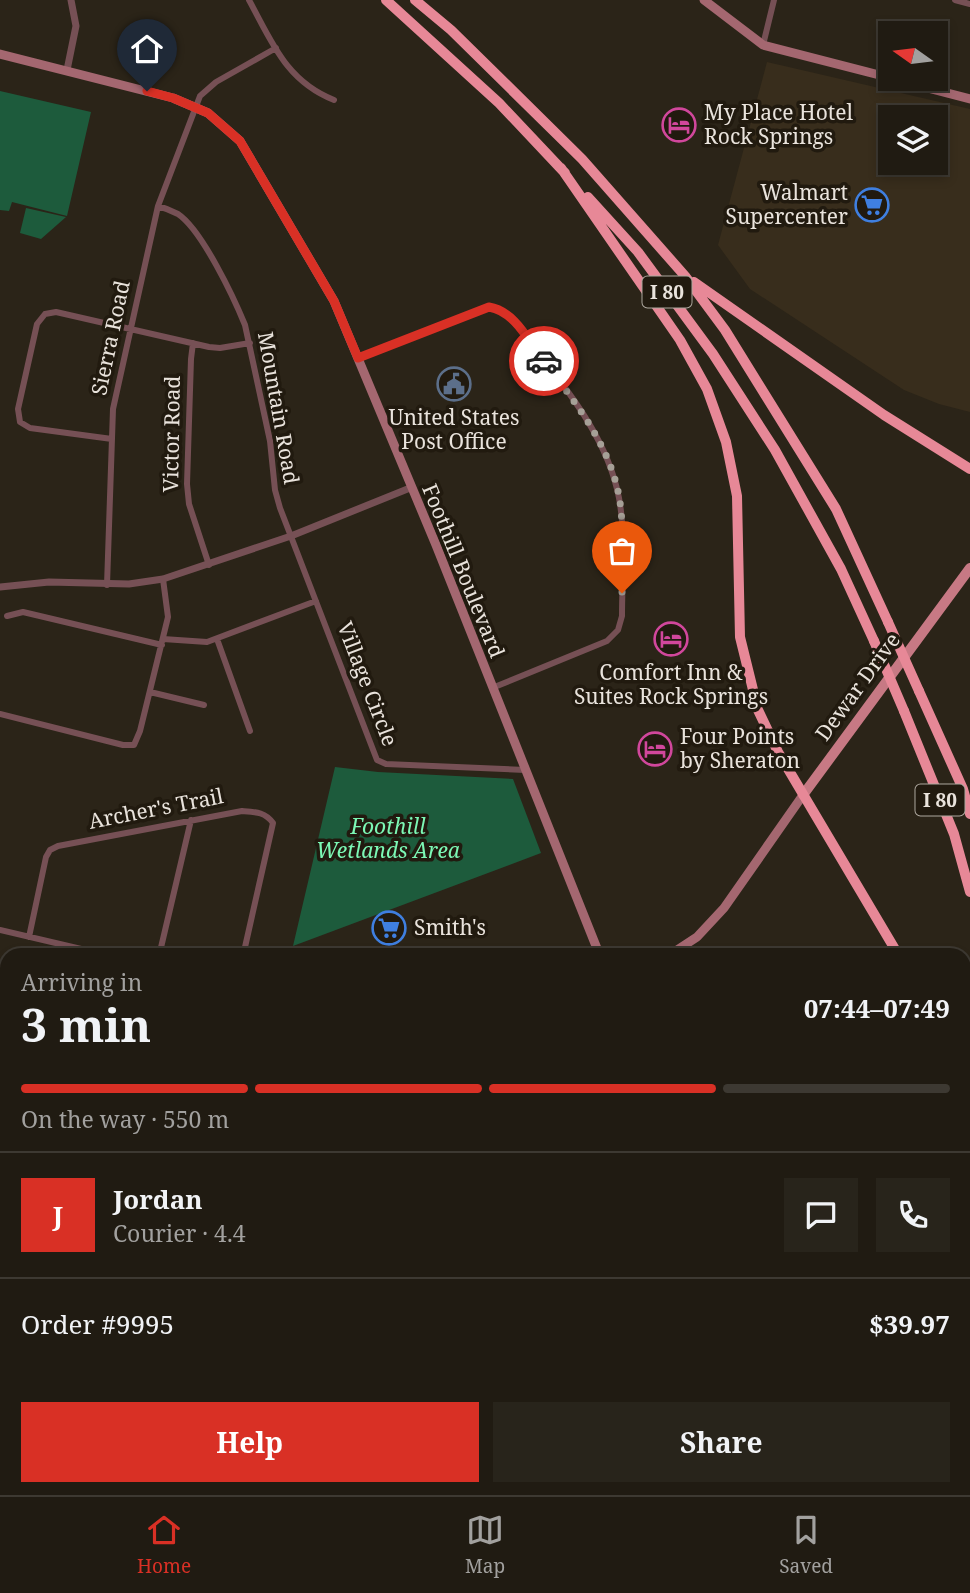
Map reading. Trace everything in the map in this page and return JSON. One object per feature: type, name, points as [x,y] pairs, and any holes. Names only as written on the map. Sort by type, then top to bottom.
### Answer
[{"type":"highway","name":"I 80","points":[[386,0],[499,103],[561,168],[638,252],[713,354],[775,450],[841,569],[905,711],[954,834],[970,892]]},
{"type":"highway","name":"I 80","points":[[415,0],[451,30],[582,159],[685,276],[725,330],[836,509],[963,789],[970,814]]},
{"type":"highway","points":[[561,168],[680,340],[707,389],[726,442],[737,496],[740,637],[758,710],[778,752],[895,948]]},
{"type":"highway","points":[[685,276],[884,415],[968,467]]},
{"type":"main road","points":[[707,1],[763,45],[878,74]]},
{"type":"main road","name":"Foothill Boulevard","points":[[0,54],[173,98],[195,107],[226,127],[249,153],[334,301],[436,545],[597,948]]},
{"type":"main road","points":[[940,91],[970,99]]},
{"type":"main road","name":"Dewar Drive","points":[[680,948],[697,937],[724,908],[803,795],[970,568]]},
{"type":"street","points":[[67,70],[76,26],[71,0]]},
{"type":"street","points":[[249,0],[285,65],[303,84],[334,100]]},
{"type":"street","points":[[763,45],[774,0]]},
{"type":"street","points":[[955,0],[970,4]]},
{"type":"street","points":[[195,107],[200,96],[216,82],[276,48]]},
{"type":"street","name":"Sierra Road","points":[[107,584],[111,439],[116,388],[158,205],[195,107]]},
{"type":"street","name":"Mountain Road","points":[[158,205],[178,214],[198,236],[238,308],[250,343],[270,441],[275,490],[316,601]]},
{"type":"street","points":[[358,358],[489,307],[499,309],[513,319],[582,413],[604,450],[614,475],[622,522],[622,616],[618,630],[607,641],[492,688]]},
{"type":"street","points":[[111,439],[24,426],[20,422],[19,409],[37,324],[45,314],[56,312],[220,348],[250,343]]},
{"type":"street","name":"Victor Road","points":[[193,343],[188,494],[193,522],[209,565]]},
{"type":"street","points":[[0,587],[50,582],[107,584],[163,579],[291,536],[410,488]]},
{"type":"street","points":[[0,714],[123,745],[134,745],[162,642],[168,607],[163,579]]},
{"type":"street","points":[[7,616],[23,612],[162,642],[188,640],[202,643],[316,601]]},
{"type":"street","name":"Village Circle","points":[[316,601],[377,760],[386,764],[525,769]]},
{"type":"street","points":[[217,639],[250,731]]},
{"type":"street","points":[[150,692],[204,705]]},
{"type":"street","name":"Archer's Trail","points":[[29,937],[46,857],[51,849],[191,820],[242,811],[259,812],[268,816],[273,823],[245,948]]},
{"type":"street","points":[[161,948],[191,820]]},
{"type":"street","points":[[0,930],[76,948]]},
{"type":"shaded area","points":[[767,62],[878,88],[878,91],[892,91],[970,109],[970,412],[939,404],[904,390],[750,289],[718,245]]},
{"type":"green space","points":[[0,91],[91,112],[67,216],[12,202],[9,211],[0,210]]},
{"type":"green space","points":[[26,208],[66,217],[41,239],[20,233]]},
{"type":"green space","name":"Foothill Wetlands Area","points":[[335,767],[513,779],[541,853],[293,946]]},
{"type":"way so far","points":[[544,361],[593,428],[614,475],[622,522],[622,593]]},
{"type":"place","name":"My Place Hotel Rock Springs","points":[[679,125]]},
{"type":"place","name":"Walmart Supercenter","points":[[872,205]]},
{"type":"place","name":"United States Post Office","points":[[454,384]]},
{"type":"place","name":"Comfort Inn & Suites Rock Springs","points":[[671,639]]},
{"type":"place","name":"Four Points by Sheraton","points":[[655,749]]},
{"type":"place","name":"Smith's","points":[[389,928]]},
{"type":"route","points":[[147,91],[173,98],[208,113],[240,141],[334,301],[358,358],[489,307],[507,313],[544,361]]}]
